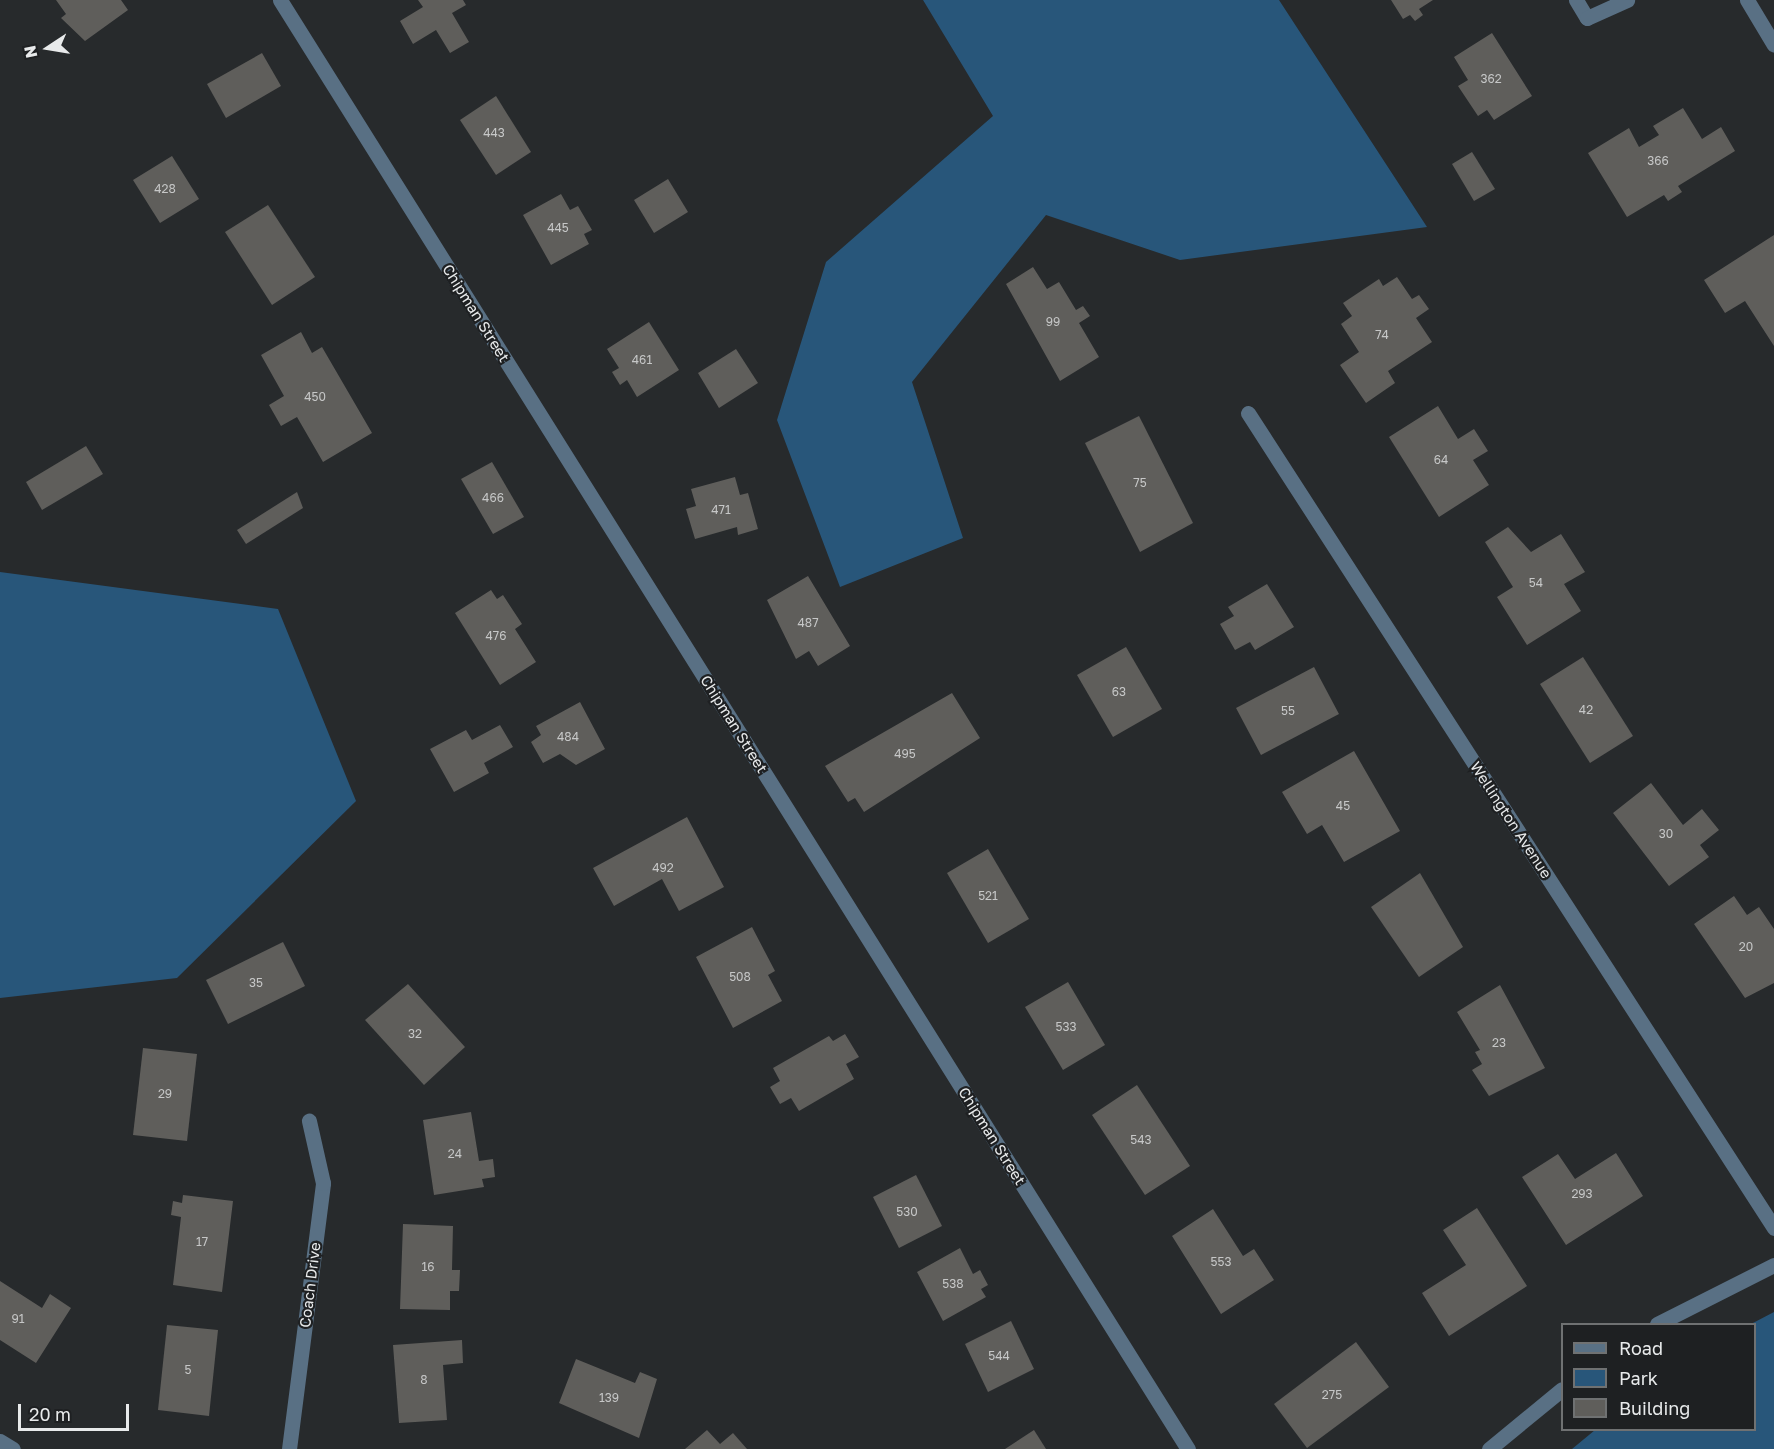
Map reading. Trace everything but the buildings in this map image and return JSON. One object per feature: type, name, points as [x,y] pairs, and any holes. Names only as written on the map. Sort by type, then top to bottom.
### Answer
[{"type":"street","name":"Chipman Street","points":[[280,0],[1188,1449]]},
{"type":"street","points":[[1576,0],[1587,18],[1627,0]]},
{"type":"street","points":[[1747,0],[1774,45]]},
{"type":"street","name":"Wellington Avenue","points":[[1248,413],[1774,1227]]},
{"type":"street","name":"Coach Drive","points":[[289,1449],[323,1183],[309,1121]]},
{"type":"street","points":[[1659,1323],[1774,1265]]},
{"type":"street","points":[[1489,1449],[1561,1391]]},
{"type":"street","points":[[0,1442],[13,1449]]},
{"type":"green space","points":[[923,0],[1279,0],[1427,227],[1180,260],[1046,215],[912,382],[963,538],[840,587],[777,420],[826,262],[993,116]]},
{"type":"green space","points":[[0,572],[278,609],[356,801],[177,978],[0,998]]},
{"type":"green space","points":[[1774,1312],[1774,1449],[1572,1449],[1594,1431],[1756,1431],[1756,1323],[1753,1323]]}]
